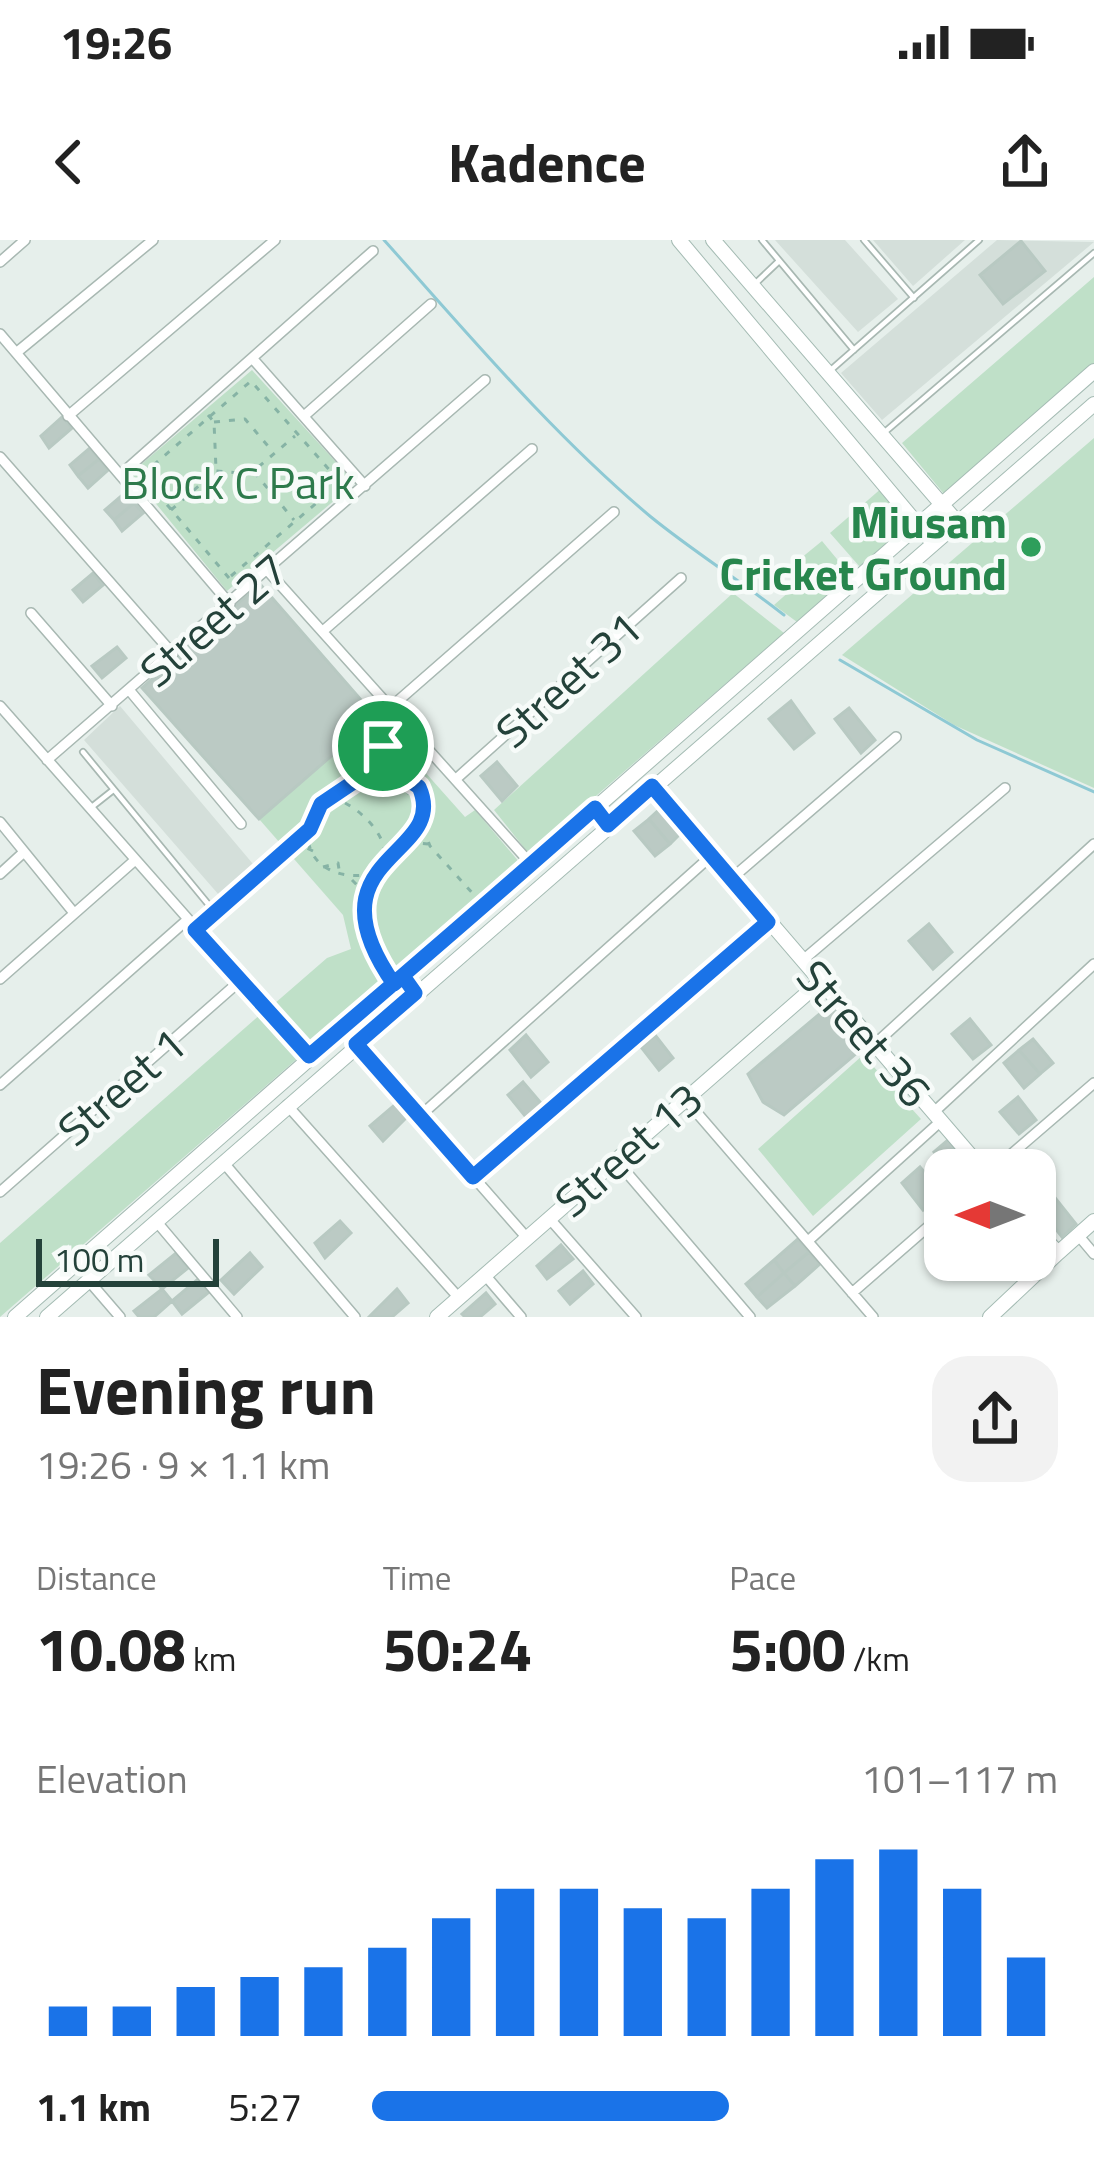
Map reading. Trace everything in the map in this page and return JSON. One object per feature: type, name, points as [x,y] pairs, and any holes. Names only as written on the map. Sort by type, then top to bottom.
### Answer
[{"type":"street","points":[[0,262],[25,240]]},
{"type":"street","points":[[16,353],[153,240]]},
{"type":"street","points":[[68,416],[275,240]]},
{"type":"street","points":[[679,240],[933,543]]},
{"type":"street","points":[[712,240],[957,522]]},
{"type":"street","points":[[120,475],[373,251]]},
{"type":"street","points":[[307,420],[431,304]]},
{"type":"street","points":[[0,334],[230,604]]},
{"type":"street","points":[[252,358],[365,487]]},
{"type":"street","points":[[14,1317],[1094,371]]},
{"type":"street","name":"Street 27","points":[[47,760],[485,380]]},
{"type":"street","points":[[47,1317],[1093,407]]},
{"type":"street","points":[[323,631],[532,449]]},
{"type":"street","points":[[0,457],[173,654]]},
{"type":"street","points":[[394,711],[614,512]]},
{"type":"street","points":[[267,570],[532,864]]},
{"type":"street","name":"Street 31","points":[[455,779],[681,578]]},
{"type":"street","points":[[31,614],[112,706]]},
{"type":"street","points":[[130,691],[241,824]]},
{"type":"street","points":[[0,706],[309,1056]]},
{"type":"street","points":[[731,879],[896,737]]},
{"type":"street","name":"Street 36","points":[[652,786],[965,1149]]},
{"type":"street","points":[[803,961],[1005,788]]},
{"type":"street","points":[[595,808],[608,825]]},
{"type":"street","points":[[0,822],[74,913]]},
{"type":"street","points":[[875,1044],[1094,844]]},
{"type":"street","points":[[195,930],[283,849]]},
{"type":"street","points":[[0,874],[25,852]]},
{"type":"street","points":[[420,1116],[711,856]]},
{"type":"street","points":[[0,979],[134,860]]},
{"type":"street","points":[[0,1084],[187,920]]},
{"type":"street","points":[[473,1177],[768,922]]},
{"type":"street","points":[[808,1241],[1094,964]]},
{"type":"street","name":"Street 1","points":[[0,1192],[241,980]]},
{"type":"street","points":[[398,980],[415,993]]},
{"type":"street","name":"Street 13","points":[[437,1317],[820,982]]},
{"type":"street","points":[[356,1044],[527,1238]]},
{"type":"street","points":[[1018,1149],[1094,1083]]},
{"type":"street","points":[[685,1099],[869,1312],[855,1317]]},
{"type":"street","points":[[287,1105],[459,1298]]},
{"type":"street","points":[[616,1160],[750,1317]]},
{"type":"street","points":[[223,1162],[356,1317]]},
{"type":"street","points":[[177,1172],[192,1190]]},
{"type":"street","points":[[550,1218],[636,1317]]},
{"type":"street","points":[[156,1221],[237,1317]]},
{"type":"street","points":[[990,1317],[1094,1221]]},
{"type":"street","points":[[852,1292],[924,1230]]},
{"type":"street","points":[[1078,1235],[1094,1254]]},
{"type":"street","points":[[485,1275],[521,1317]]},
{"type":"street","points":[[89,1281],[119,1317]]},
{"type":"lane","points":[[762,240],[854,350]]},
{"type":"lane","points":[[864,240],[914,298]]},
{"type":"lane","points":[[828,373],[980,240]]},
{"type":"lane","points":[[881,434],[1094,254]]},
{"type":"lane","points":[[752,286],[780,261]]},
{"type":"lane","points":[[83,752],[214,912]]},
{"type":"lane","points":[[89,810],[114,790]]},
{"type":"path","points":[[229,578],[142,475],[251,381],[341,483]]},
{"type":"path","points":[[199,405],[214,422],[216,471]]},
{"type":"path","points":[[214,422],[245,419],[274,453]]},
{"type":"path","points":[[159,520],[216,471],[253,471],[307,420]]},
{"type":"path","points":[[253,471],[295,522]]},
{"type":"path","points":[[217,588],[353,472]]},
{"type":"path","points":[[374,873],[351,879],[323,867],[313,851],[310,829],[322,803],[370,771],[394,711]]},
{"type":"path","points":[[383,746],[393,770]]},
{"type":"path","points":[[370,771],[393,770],[406,776],[422,794],[422,824],[430,844],[484,906]]},
{"type":"path","points":[[406,776],[407,793],[422,794]]},
{"type":"path","points":[[350,787],[351,803],[386,846],[385,861]]},
{"type":"path","points":[[329,798],[351,803]]},
{"type":"path","points":[[313,818],[325,817],[322,803]]},
{"type":"path","points":[[398,980],[370,944],[366,894],[374,873],[422,824]]},
{"type":"path","points":[[283,849],[310,829]]},
{"type":"path","points":[[293,842],[313,851]]},
{"type":"path","points":[[386,846],[430,844]]},
{"type":"path","points":[[323,867],[338,862],[339,877]]},
{"type":"path","points":[[351,879],[366,894]]},
{"type":"shaded area","points":[[775,240],[845,240],[898,299],[858,332]]},
{"type":"shaded area","points":[[873,240],[965,240],[913,286]]},
{"type":"shaded area","points":[[997,240],[1094,242],[882,420],[841,373]]},
{"type":"shaded area","points":[[120,706],[253,864],[219,895],[84,740]]},
{"type":"green space","points":[[1094,277],[1094,364],[944,494],[902,443]]},
{"type":"green space","name":"Block C Park","points":[[252,370],[355,483],[227,591],[131,473]]},
{"type":"green space","name":"Miusam Cricket Ground","points":[[1094,438],[1094,788],[954,725],[842,655]]},
{"type":"green space","points":[[883,487],[912,523],[860,567],[830,533]]},
{"type":"green space","points":[[822,541],[851,576],[797,622],[774,605],[799,583],[795,563]]},
{"type":"green space","points":[[733,593],[784,633],[529,854],[494,810]]},
{"type":"green space","points":[[376,717],[465,817],[475,810],[520,863],[312,1048],[274,1004],[327,958],[351,949],[343,915],[259,819]]},
{"type":"green space","points":[[262,1013],[299,1057],[0,1317],[0,1243]]},
{"type":"green space","points":[[863,1055],[921,1119],[813,1216],[758,1149]]},
{"type":"building","points":[[1021,241],[1045,271],[1003,304],[980,275]]},
{"type":"building","points":[[62,417],[72,428],[49,448],[41,436]]},
{"type":"building","points":[[90,448],[99,459],[78,476],[70,465]]},
{"type":"building","points":[[99,459],[108,470],[88,488],[78,476]]},
{"type":"building","points":[[126,492],[134,503],[114,520],[105,510]]},
{"type":"building","points":[[134,503],[143,513],[122,531],[114,520]]},
{"type":"building","points":[[93,573],[103,585],[83,602],[73,590]]},
{"type":"building","points":[[260,584],[376,717],[259,819],[142,688]]},
{"type":"building","points":[[117,647],[126,658],[102,678],[92,666]]},
{"type":"building","points":[[791,701],[814,733],[794,749],[769,719]]},
{"type":"building","points":[[849,708],[875,740],[861,753],[835,719]]},
{"type":"building","points":[[497,762],[517,786],[502,801],[481,776]]},
{"type":"building","points":[[662,807],[682,832],[670,844],[649,819]]},
{"type":"building","points":[[649,819],[670,844],[655,856],[634,831]]},
{"type":"building","points":[[929,924],[952,952],[933,969],[909,941]]},
{"type":"building","points":[[829,1006],[865,1046],[784,1115],[763,1102],[748,1074]]},
{"type":"building","points":[[970,1019],[991,1045],[973,1059],[952,1034]]},
{"type":"building","points":[[526,1035],[548,1062],[531,1077],[510,1050]]},
{"type":"building","points":[[655,1035],[673,1058],[659,1070],[641,1047]]},
{"type":"building","points":[[1033,1039],[1053,1063],[1040,1074],[1019,1050]]},
{"type":"building","points":[[1019,1050],[1040,1074],[1024,1088],[1004,1063]]},
{"type":"building","points":[[523,1082],[545,1108],[530,1122],[508,1095]]},
{"type":"building","points":[[1018,1097],[1036,1120],[1019,1134],[1000,1112]]},
{"type":"building","points":[[398,1102],[409,1115],[383,1141],[370,1126]]},
{"type":"building","points":[[949,1139],[958,1149],[937,1149]]},
{"type":"building","points":[[920,1167],[924,1172],[923,1210],[902,1183]]},
{"type":"building","points":[[1056,1199],[1076,1224],[1062,1237],[1056,1229]]},
{"type":"building","points":[[340,1221],[351,1233],[325,1258],[315,1243]]},
{"type":"building","points":[[798,1239],[809,1252],[784,1273],[774,1260]]},
{"type":"building","points":[[561,1245],[573,1259],[547,1279],[537,1266]]},
{"type":"building","points":[[809,1252],[820,1264],[795,1286],[784,1273]]},
{"type":"building","points":[[176,1253],[188,1268],[162,1289],[149,1275]]},
{"type":"building","points":[[250,1253],[262,1267],[234,1294],[221,1280]]},
{"type":"building","points":[[774,1260],[784,1273],[757,1297],[746,1284]]},
{"type":"building","points":[[583,1271],[593,1284],[570,1304],[559,1291]]},
{"type":"building","points":[[784,1273],[795,1286],[767,1308],[757,1297]]},
{"type":"building","points":[[198,1279],[209,1292],[182,1314],[172,1301]]},
{"type":"building","points":[[162,1289],[172,1301],[154,1317],[139,1317],[134,1311]]},
{"type":"building","points":[[397,1289],[408,1303],[392,1317],[369,1317]]},
{"type":"building","points":[[486,1293],[495,1304],[480,1317],[462,1314]]},
{"type":"waterway","points":[[384,240],[513,383],[615,485],[667,530],[784,615]]},
{"type":"waterway","points":[[840,660],[977,740],[1094,792]]},
{"type":"place","name":"Miusam Cricket Ground","points":[[1031,547]]},
{"type":"route","points":[[383,746],[370,771],[321,804],[310,829],[195,930],[309,1056],[394,984],[484,906],[595,808],[608,825],[652,786],[768,922],[473,1177],[356,1044],[415,993],[403,976],[394,984],[377,960],[365,918],[366,892],[374,871],[424,822],[425,803],[419,787],[393,770],[383,746]]}]
